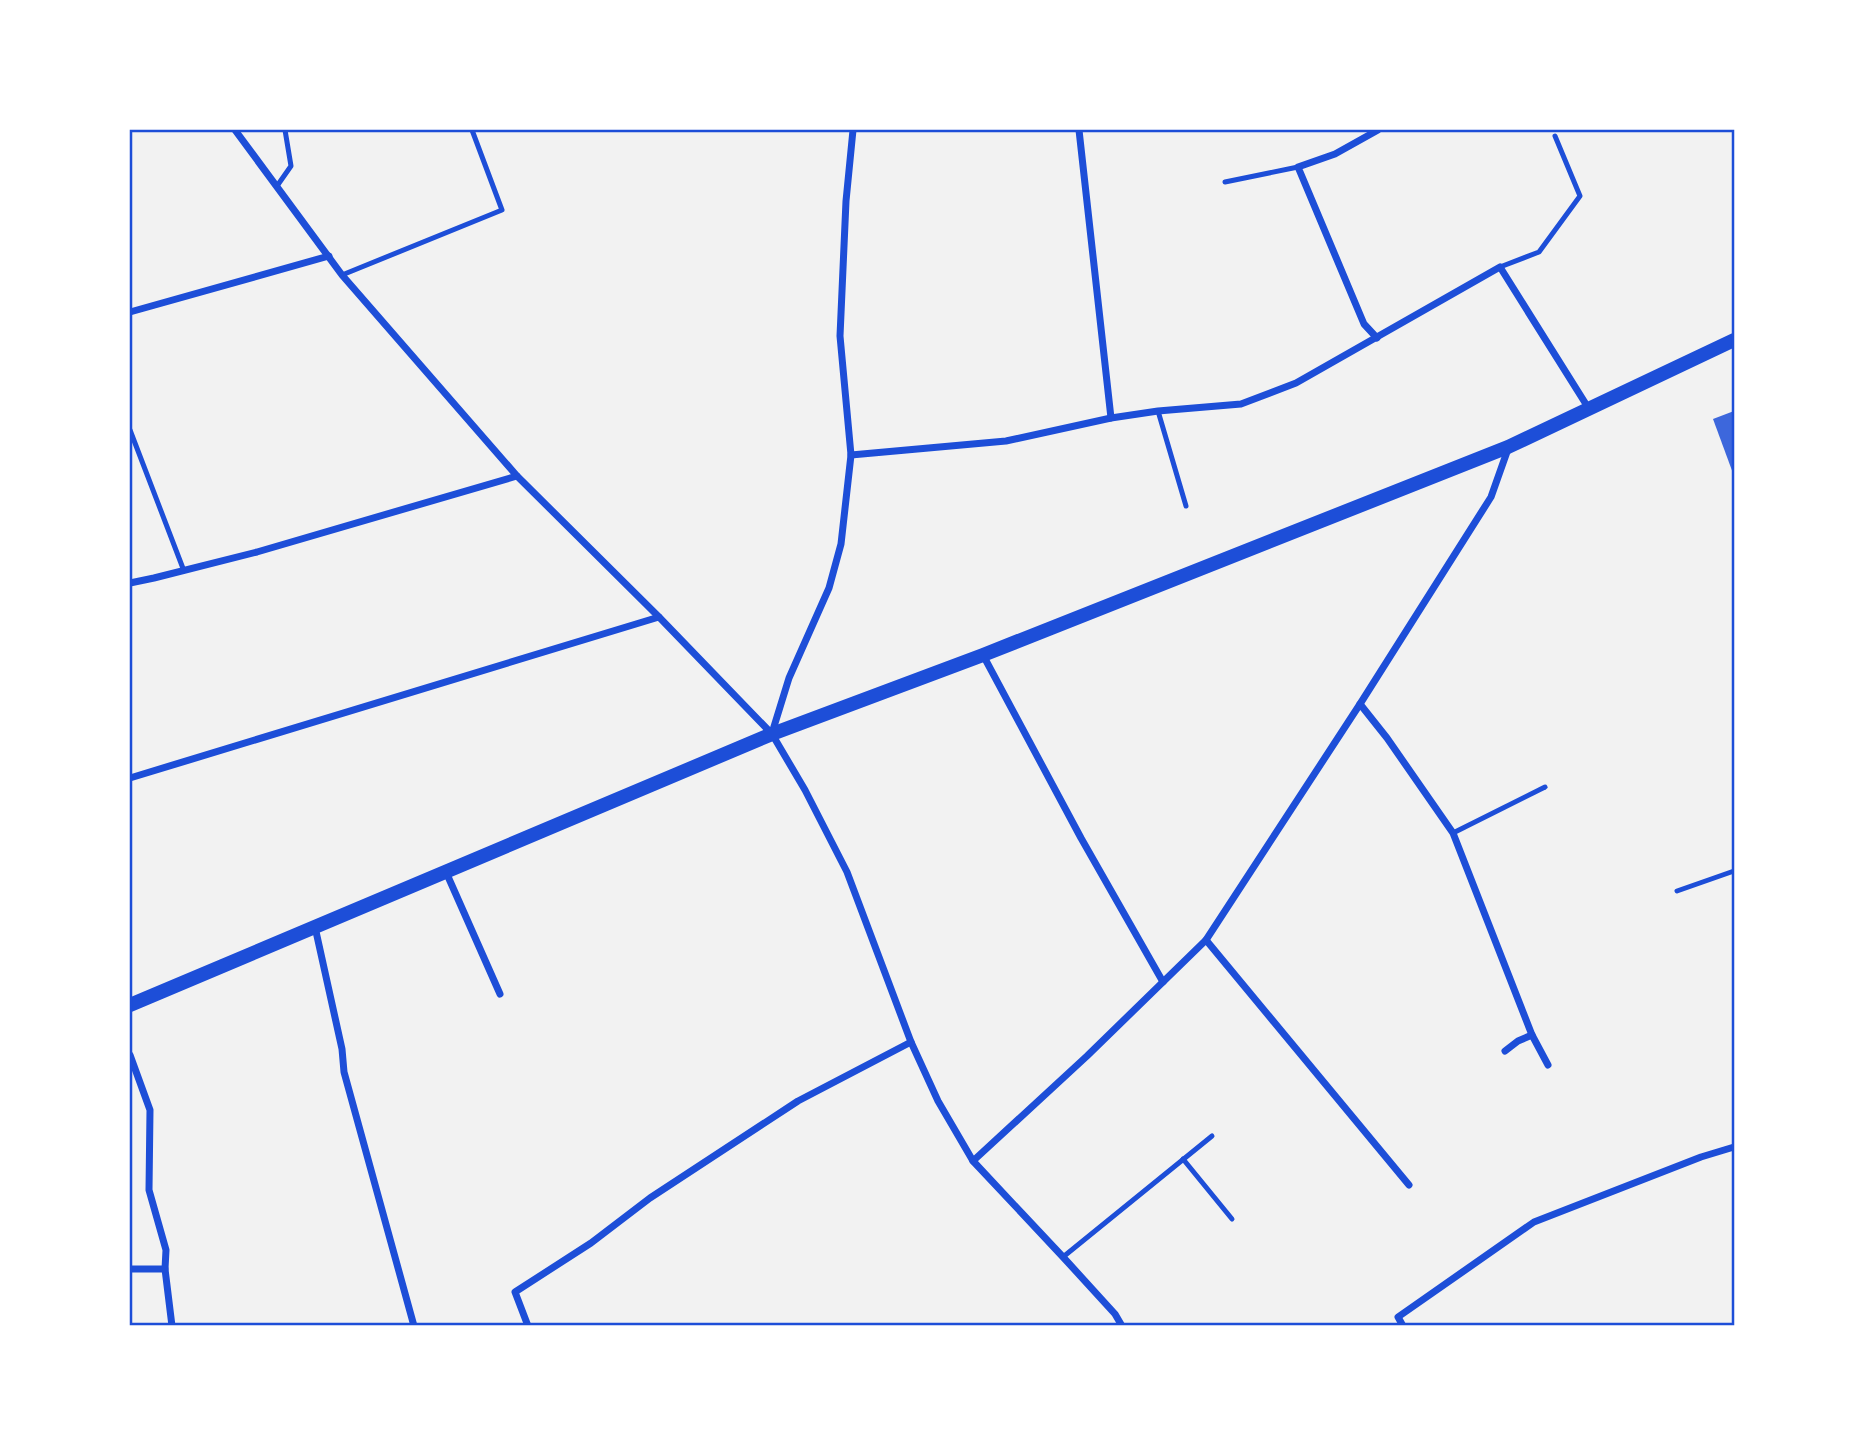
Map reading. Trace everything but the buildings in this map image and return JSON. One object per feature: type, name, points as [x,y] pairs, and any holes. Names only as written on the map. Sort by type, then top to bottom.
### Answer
[{"type":"main road","points":[[130,1005],[772,734],[983,655],[1508,447],[1734,340]]},
{"type":"street","points":[[235,130],[342,275],[517,476],[772,734],[805,790],[847,872],[911,1042],[938,1101],[973,1161],[1115,1314],[1122,1325]]},
{"type":"street","points":[[772,734],[789,678],[829,589],[841,544],[851,454],[840,336],[846,201],[853,130]]},
{"type":"street","points":[[1079,130],[1111,418]]},
{"type":"street","points":[[1377,338],[1364,324],[1298,167],[1335,154],[1378,130]]},
{"type":"street","points":[[130,312],[329,257]]},
{"type":"street","points":[[851,454],[1006,441],[1111,418],[1241,404],[1296,383],[1500,267],[1589,409]]},
{"type":"street","points":[[973,1161],[1087,1056],[1206,940],[1491,497],[1508,447]]},
{"type":"street","points":[[130,583],[270,548],[517,476]]},
{"type":"street","points":[[130,778],[659,617]]},
{"type":"street","points":[[983,655],[1081,838],[1163,982]]},
{"type":"street","points":[[1360,704],[1388,738],[1453,833],[1532,1035],[1548,1065]]},
{"type":"street","points":[[446,872],[500,994]]},
{"type":"street","points":[[315,927],[342,1049],[344,1072],[414,1325]]},
{"type":"street","points":[[1206,940],[1409,1185]]},
{"type":"street","points":[[1504,1051],[1532,1035]]},
{"type":"street","points":[[528,1325],[516,1292],[592,1243],[672,1182],[799,1101],[911,1042]]},
{"type":"street","points":[[130,1055],[150,1110],[149,1190],[166,1250],[165,1269],[172,1325]]},
{"type":"street","points":[[1403,1325],[1398,1317],[1534,1222],[1701,1157],[1734,1147]]},
{"type":"street","points":[[130,1269],[165,1269]]},
{"type":"lane","points":[[276,186],[291,166],[285,130]]},
{"type":"lane","points":[[342,275],[502,210],[472,130]]},
{"type":"lane","points":[[1500,267],[1539,252],[1580,197],[1555,136]]},
{"type":"lane","points":[[1225,182],[1298,167]]},
{"type":"lane","points":[[1158,411],[1185,506]]},
{"type":"lane","points":[[130,430],[184,571]]},
{"type":"lane","points":[[1453,833],[1545,787]]},
{"type":"lane","points":[[1677,891],[1734,871]]},
{"type":"lane","points":[[1063,1257],[1212,1136]]},
{"type":"lane","points":[[1184,1159],[1232,1219]]}]
